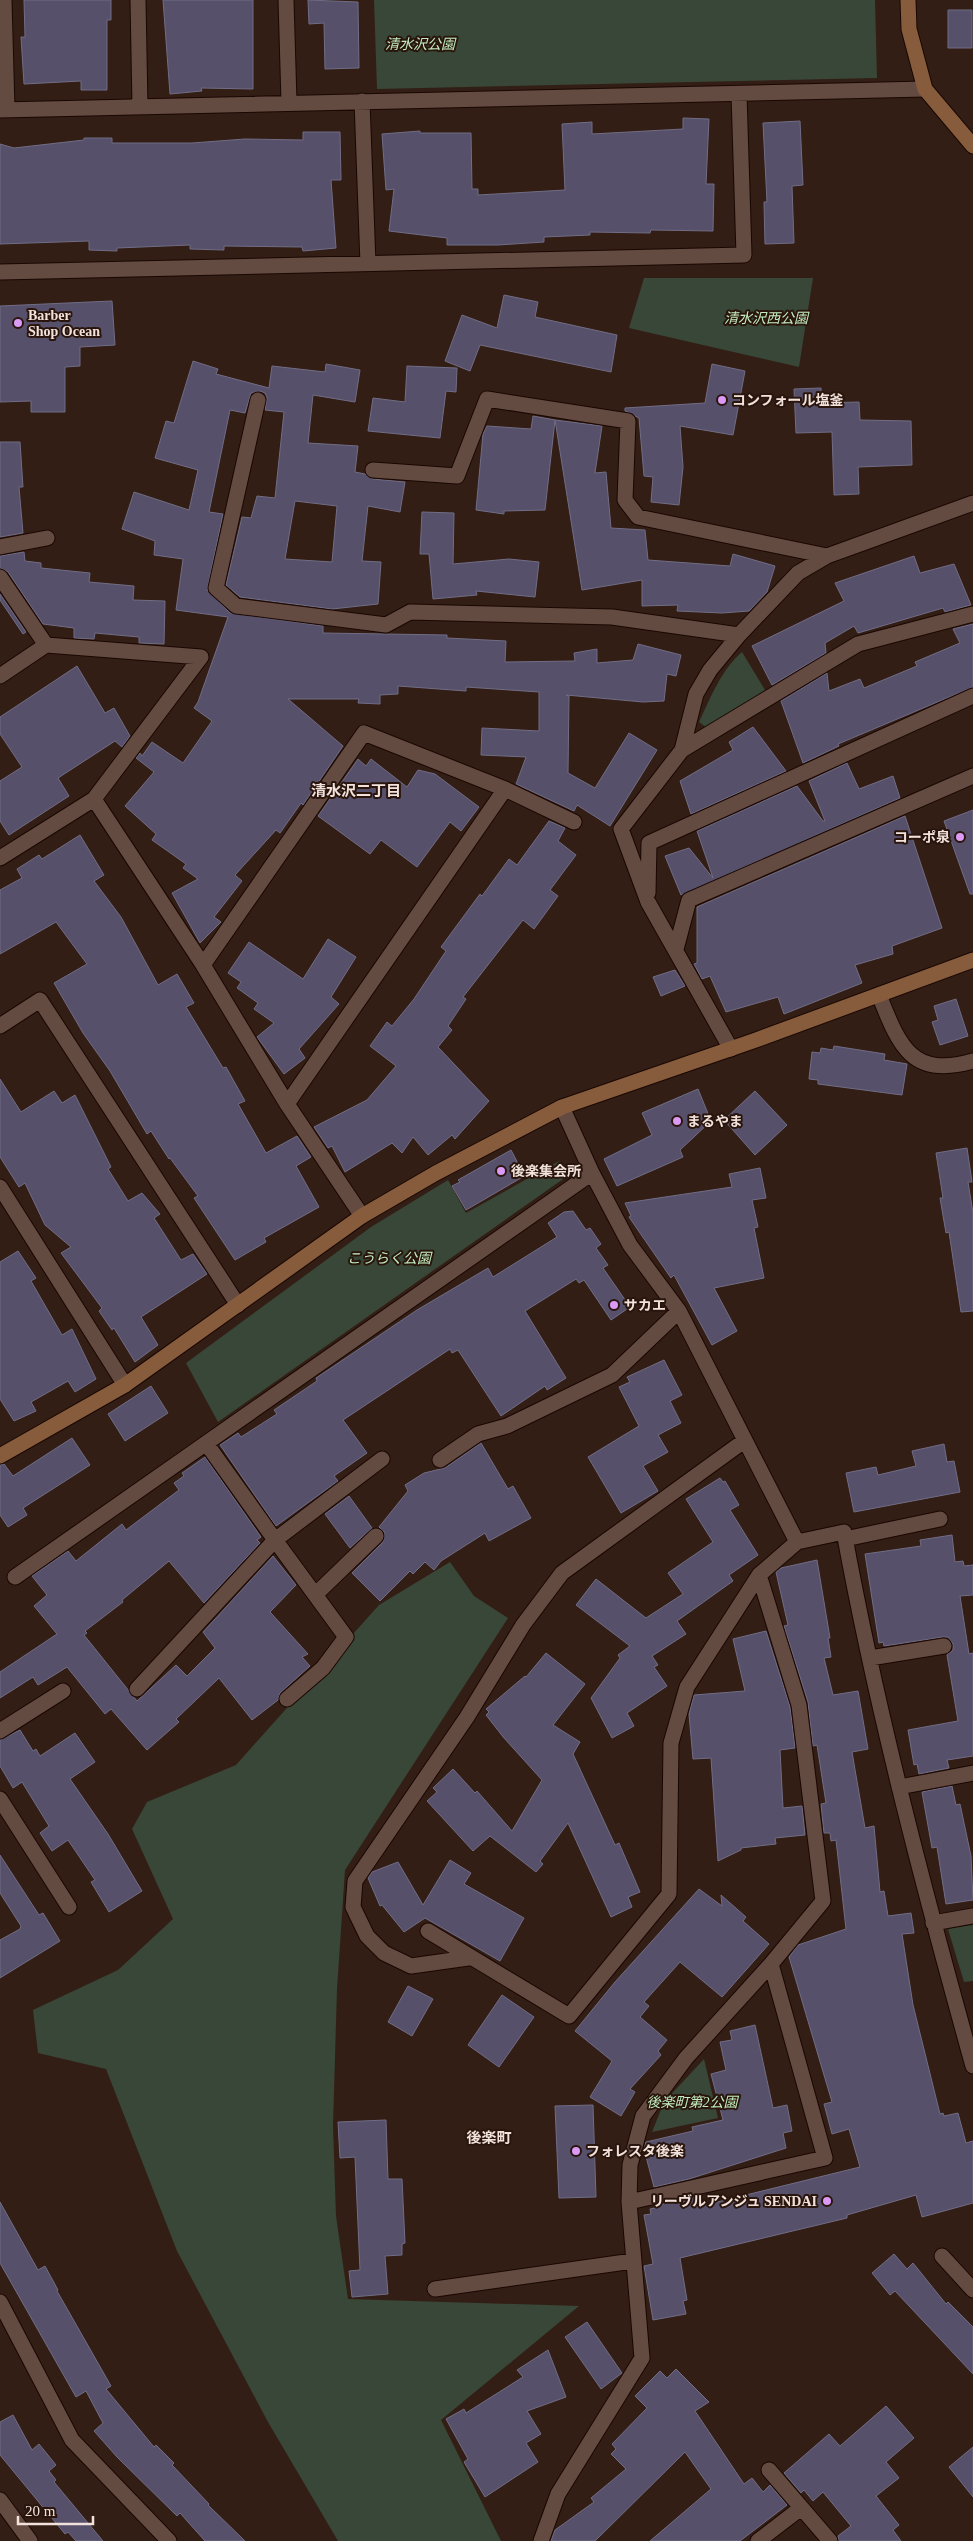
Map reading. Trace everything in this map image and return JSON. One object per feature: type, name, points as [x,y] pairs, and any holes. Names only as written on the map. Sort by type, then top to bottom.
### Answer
[{"type":"street","points":[[4,0],[3,109],[925,89]]},
{"type":"street","points":[[138,0],[140,107]]},
{"type":"street","points":[[286,0],[289,102]]},
{"type":"street","points":[[908,0],[909,29],[925,89],[973,146]]},
{"type":"street","points":[[0,272],[744,255],[739,94]]},
{"type":"street","points":[[362,101],[368,264]]},
{"type":"street","points":[[373,470],[456,476],[487,399],[628,422],[625,500],[638,518],[827,556]]},
{"type":"street","points":[[258,400],[216,588],[236,606],[386,625],[410,612],[612,617],[739,635]]},
{"type":"street","points":[[682,750],[696,694],[710,670],[739,635],[798,573],[827,556],[973,503]]},
{"type":"street","points":[[0,547],[47,538]]},
{"type":"street","points":[[0,577],[46,645]]},
{"type":"street","points":[[731,1049],[676,948],[648,902],[621,829],[682,750],[858,644],[973,614]]},
{"type":"street","points":[[0,676],[46,645],[201,658],[94,799],[0,858]]},
{"type":"street","points":[[648,902],[649,843],[973,696]]},
{"type":"street","points":[[203,965],[364,733],[506,789],[574,822]]},
{"type":"street","points":[[676,948],[689,900],[973,776]]},
{"type":"street","points":[[287,1104],[506,789]]},
{"type":"street","points":[[94,799],[203,965],[287,1104],[362,1216]]},
{"type":"street","points":[[0,1456],[125,1385],[362,1216],[436,1173],[562,1107],[731,1049],[973,960]]},
{"type":"street","points":[[880,995],[896,1036],[908,1053],[923,1062],[940,1067],[973,1061]]},
{"type":"street","points":[[0,1026],[40,1000],[238,1305]]},
{"type":"street","points":[[562,1107],[592,1173],[630,1245],[679,1311],[744,1441],[798,1542]]},
{"type":"street","points":[[15,1577],[592,1173]]},
{"type":"street","points":[[0,1187],[125,1385]]},
{"type":"street","points":[[440,1460],[478,1434],[507,1426],[612,1375],[679,1311]]},
{"type":"street","points":[[468,1958],[411,1966],[384,1953],[367,1936],[353,1906],[355,1881],[467,1717],[523,1625],[562,1573],[744,1441]]},
{"type":"street","points":[[206,1443],[346,1637],[323,1668],[287,1699]]},
{"type":"street","points":[[137,1689],[275,1540],[382,1459]]},
{"type":"street","points":[[845,1539],[940,1519]]},
{"type":"street","points":[[428,1931],[468,1958],[569,2016],[669,1894],[670,1743],[687,1687],[759,1575],[798,1542],[844,1532],[899,1787],[933,1923],[973,2066]]},
{"type":"street","points":[[316,1594],[376,1536]]},
{"type":"street","points":[[541,2541],[558,2494],[642,2358],[629,2202],[630,2165],[643,2116],[686,2058],[823,1901],[799,1705],[759,1575]]},
{"type":"street","points":[[870,1658],[944,1646]]},
{"type":"street","points":[[0,1730],[63,1691]]},
{"type":"street","points":[[899,1787],[973,1773]]},
{"type":"street","points":[[0,1799],[69,1907]]},
{"type":"street","points":[[933,1923],[973,1916]]},
{"type":"street","points":[[629,2202],[824,2158],[770,1964]]},
{"type":"street","points":[[942,2256],[973,2290]]},
{"type":"street","points":[[435,2289],[633,2261]]},
{"type":"street","points":[[0,2302],[72,2440],[169,2541]]},
{"type":"street","points":[[769,2470],[830,2541]]},
{"type":"street","points":[[0,2500],[30,2541]]},
{"type":"street","points":[[758,2541],[801,2508]]},
{"type":"green space","name":"清水沢公園","points":[[374,0],[875,0],[877,78],[377,89]]},
{"type":"green space","name":"清水沢西公園","points":[[644,278],[813,278],[799,367],[629,328]]},
{"type":"green space","points":[[742,652],[765,690],[707,728],[699,722],[722,675]]},
{"type":"green space","name":"こうらく公園","points":[[559,1161],[566,1177],[218,1422],[186,1363],[371,1227],[448,1180],[466,1213]]},
{"type":"green space","points":[[450,1562],[474,1596],[508,1618],[345,1870],[337,1989],[333,2126],[336,2216],[348,2299],[579,2306],[441,2420],[501,2541],[338,2541],[268,2422],[177,2251],[106,2069],[38,2053],[33,2010],[118,1970],[173,1919],[132,1829],[147,1802],[236,1765],[379,1605]]},
{"type":"green space","points":[[973,1924],[973,1981],[964,1982],[948,1929]]},
{"type":"green space","name":"後楽町第2公園","points":[[704,2059],[718,2118],[652,2132],[664,2102]]},
{"type":"building","points":[[24,0],[111,0],[111,20],[107,20],[107,90],[81,90],[81,81],[24,84],[21,37],[25,37]]},
{"type":"building","points":[[163,0],[253,0],[253,89],[201,88],[202,91],[170,94]]},
{"type":"building","points":[[308,0],[358,2],[359,68],[325,69],[324,23],[309,24]]},
{"type":"building","points":[[948,10],[972,10],[972,48],[948,48]]},
{"type":"building","points":[[683,118],[709,119],[706,184],[714,184],[713,231],[651,230],[650,233],[590,232],[590,235],[544,237],[544,242],[498,245],[447,245],[447,238],[389,231],[394,189],[386,190],[382,134],[420,131],[420,133],[471,133],[472,189],[478,189],[478,195],[565,190],[562,124],[592,122],[592,134],[683,129]]},
{"type":"building","points":[[800,121],[803,185],[792,186],[794,243],[765,244],[764,202],[767,202],[763,123]]},
{"type":"building","points":[[303,132],[340,132],[341,180],[331,180],[336,248],[303,251],[302,247],[224,246],[224,250],[190,249],[190,245],[117,248],[117,251],[89,250],[89,241],[0,244],[0,144],[14,148],[84,140],[84,138],[112,138],[112,143],[192,143],[245,139],[303,140]]},
{"type":"building","points":[[504,295],[538,302],[535,317],[617,335],[611,372],[480,345],[470,371],[445,361],[462,315],[497,328]]},
{"type":"building","points":[[112,301],[115,345],[80,347],[80,366],[65,367],[65,412],[31,412],[31,401],[0,402],[0,306]]},
{"type":"building","points":[[193,361],[218,369],[216,374],[269,388],[272,366],[325,372],[326,364],[360,370],[355,402],[313,395],[308,443],[358,446],[355,472],[365,474],[372,479],[405,482],[400,512],[368,506],[362,561],[381,562],[378,604],[332,609],[240,597],[226,585],[242,517],[251,518],[257,496],[275,498],[284,412],[265,410],[267,398],[265,393],[260,391],[251,393],[245,413],[230,410],[209,512],[223,514],[207,590],[230,613],[323,626],[323,633],[447,635],[447,638],[506,641],[505,662],[575,661],[574,653],[597,649],[597,663],[633,660],[638,644],[681,655],[676,676],[667,674],[664,701],[643,702],[566,695],[569,696],[568,773],[595,788],[629,733],[657,750],[610,826],[577,805],[574,811],[516,784],[526,757],[481,755],[482,728],[539,731],[539,692],[466,687],[466,691],[398,686],[398,694],[380,695],[380,704],[358,703],[359,699],[288,699],[343,746],[303,805],[301,803],[280,833],[276,830],[235,875],[242,881],[214,917],[221,922],[200,943],[172,893],[198,879],[183,868],[186,864],[152,840],[156,834],[125,806],[154,772],[136,758],[140,753],[142,756],[152,742],[183,763],[212,721],[194,708],[198,702],[228,617],[176,610],[183,559],[154,555],[155,541],[122,529],[134,492],[189,510],[198,470],[155,458],[166,421],[174,423]],"holes":[[[295,501],[337,506],[332,562],[285,559]]]},
{"type":"building","points":[[712,364],[745,371],[733,435],[680,426],[683,467],[679,505],[651,502],[653,477],[644,476],[639,418],[625,411],[625,408],[705,403]]},
{"type":"building","points":[[407,366],[457,368],[456,392],[446,391],[440,438],[368,431],[373,398],[405,402]]},
{"type":"building","points":[[821,388],[822,403],[859,402],[860,420],[911,421],[912,465],[858,467],[859,494],[834,495],[832,432],[796,433],[794,389]]},
{"type":"building","points":[[533,416],[555,420],[545,510],[504,511],[504,514],[476,510],[483,434],[487,426],[531,429]]},
{"type":"building","points":[[555,420],[602,426],[595,473],[606,472],[611,528],[645,530],[648,560],[730,566],[733,554],[775,566],[767,592],[749,611],[722,613],[677,611],[678,605],[642,606],[642,580],[582,590]]},
{"type":"building","points":[[0,442],[20,442],[23,487],[19,487],[23,533],[0,537]]},
{"type":"building","points":[[422,512],[454,513],[453,564],[509,559],[539,562],[535,597],[476,591],[477,595],[433,599],[429,554],[420,554]]},
{"type":"building","points":[[24,552],[25,561],[41,563],[41,568],[90,573],[89,582],[134,586],[133,600],[165,601],[164,644],[139,643],[139,637],[95,633],[94,639],[74,638],[74,628],[43,624],[8,572],[0,568],[0,556]]},
{"type":"building","points":[[914,556],[920,573],[954,564],[971,605],[945,612],[943,608],[858,633],[854,626],[825,643],[826,653],[772,685],[752,646],[844,601],[835,583]]},
{"type":"building","points":[[0,594],[26,632],[23,634],[0,600]]},
{"type":"building","points":[[973,624],[973,687],[838,744],[839,746],[803,763],[781,701],[827,673],[829,691],[860,679],[864,688],[917,666],[915,662],[960,643],[953,629]]},
{"type":"building","points":[[77,666],[105,713],[114,708],[130,736],[122,747],[115,741],[58,778],[69,796],[9,835],[0,821],[0,781],[22,767],[0,734],[0,717]]},
{"type":"building","points":[[753,727],[786,771],[691,814],[680,781],[733,750],[729,742]]},
{"type":"building","points":[[358,759],[366,766],[371,759],[407,787],[418,770],[435,774],[479,807],[461,831],[450,822],[417,867],[381,840],[370,854],[318,816]]},
{"type":"building","points":[[847,763],[859,789],[893,776],[900,798],[681,895],[665,856],[689,848],[713,878],[697,831],[797,786],[823,821],[825,821],[809,781]]},
{"type":"building","name":"コーポ泉","points":[[973,810],[973,894],[970,894],[944,821]]},
{"type":"building","points":[[905,816],[942,928],[892,946],[893,954],[855,965],[862,983],[784,1014],[778,997],[726,1012],[710,976],[702,979],[694,964],[697,963],[697,907]]},
{"type":"building","points":[[549,821],[565,828],[558,841],[576,855],[550,890],[558,896],[534,929],[523,920],[463,997],[466,999],[448,1026],[452,1030],[438,1047],[489,1101],[455,1139],[452,1135],[428,1155],[413,1137],[402,1153],[392,1143],[345,1172],[332,1146],[328,1148],[314,1127],[367,1100],[396,1066],[370,1046],[387,1022],[392,1026],[414,999],[446,951],[441,947],[480,894],[482,896],[509,859],[517,865]]},
{"type":"building","points":[[80,835],[104,875],[94,881],[121,917],[158,985],[177,974],[194,1003],[186,1007],[223,1068],[226,1067],[245,1101],[238,1104],[266,1153],[297,1136],[311,1157],[296,1166],[319,1207],[264,1238],[266,1242],[235,1260],[194,1198],[198,1196],[169,1159],[151,1131],[147,1134],[110,1071],[83,1033],[54,983],[87,964],[56,922],[0,954],[0,890],[22,878],[17,869],[39,855],[42,859]]},
{"type":"building","points":[[328,939],[356,957],[331,997],[339,1004],[299,1049],[305,1058],[284,1074],[257,1037],[274,1023],[254,1009],[258,1003],[237,988],[241,982],[228,973],[249,942],[303,979]]},
{"type":"building","points":[[675,970],[685,986],[661,996],[653,977]]},
{"type":"building","points":[[956,999],[968,1036],[940,1045],[932,1022],[938,1020],[934,1006]]},
{"type":"building","points":[[834,1046],[885,1054],[884,1060],[907,1064],[902,1095],[818,1084],[818,1080],[809,1079],[812,1052],[820,1053],[821,1048],[833,1050]]},
{"type":"building","points":[[0,1079],[21,1112],[54,1091],[62,1103],[75,1095],[111,1167],[108,1169],[128,1201],[142,1193],[160,1214],[154,1218],[181,1260],[193,1254],[207,1274],[141,1317],[158,1345],[135,1362],[114,1328],[112,1330],[99,1311],[102,1308],[61,1253],[71,1247],[45,1225],[25,1183],[19,1187],[0,1157]]},
{"type":"building","points":[[698,1089],[711,1121],[680,1150],[683,1157],[617,1186],[604,1159],[652,1135],[642,1113]]},
{"type":"building","points":[[755,1091],[787,1125],[755,1155],[724,1120]]},
{"type":"building","points":[[967,1148],[972,1182],[968,1182],[973,1213],[973,1311],[961,1312],[949,1232],[946,1233],[940,1198],[943,1198],[936,1153]]},
{"type":"building","points":[[511,1150],[521,1169],[517,1171],[521,1178],[466,1210],[452,1186],[460,1182],[458,1180]]},
{"type":"building","points":[[760,1168],[766,1198],[752,1200],[758,1227],[754,1228],[764,1278],[714,1288],[737,1331],[712,1345],[674,1275],[671,1278],[629,1217],[631,1216],[625,1203],[732,1187],[729,1174]]},
{"type":"building","points":[[573,1211],[586,1230],[590,1228],[601,1244],[596,1248],[608,1265],[603,1268],[630,1307],[611,1320],[584,1280],[579,1283],[576,1279],[525,1311],[566,1378],[547,1390],[545,1386],[501,1416],[458,1350],[452,1353],[450,1349],[343,1420],[367,1453],[334,1476],[338,1481],[276,1526],[220,1445],[238,1433],[241,1437],[277,1414],[274,1410],[317,1381],[316,1378],[417,1310],[488,1268],[493,1277],[557,1237],[548,1223],[564,1212]]},
{"type":"building","points":[[18,1251],[36,1278],[31,1281],[62,1335],[72,1329],[96,1379],[75,1392],[68,1381],[31,1402],[36,1411],[14,1421],[0,1399],[0,1262]]},
{"type":"building","points":[[664,1360],[682,1395],[670,1401],[681,1423],[658,1435],[668,1452],[643,1466],[658,1491],[621,1513],[588,1457],[639,1426],[619,1387],[630,1382],[627,1377]]},
{"type":"building","points":[[151,1386],[168,1413],[125,1441],[108,1414]]},
{"type":"building","points":[[72,1438],[90,1465],[23,1508],[27,1515],[8,1527],[0,1515],[0,1465],[4,1464],[13,1476]]},
{"type":"building","points":[[481,1443],[508,1489],[513,1486],[531,1518],[489,1541],[485,1533],[441,1561],[434,1570],[425,1562],[413,1574],[410,1571],[380,1601],[352,1573],[383,1542],[385,1533],[379,1527],[408,1491],[405,1485],[424,1473],[445,1468]]},
{"type":"building","points":[[944,1444],[947,1462],[954,1461],[960,1492],[854,1512],[846,1473],[876,1467],[878,1475],[916,1466],[912,1451]]},
{"type":"building","points":[[205,1457],[261,1537],[257,1540],[260,1543],[204,1603],[169,1561],[122,1600],[123,1602],[85,1631],[87,1633],[84,1635],[137,1701],[176,1665],[187,1676],[215,1648],[203,1632],[273,1556],[296,1585],[270,1612],[308,1654],[302,1657],[310,1666],[280,1693],[278,1700],[252,1720],[219,1678],[176,1719],[179,1722],[147,1750],[111,1709],[105,1714],[67,1667],[38,1685],[33,1677],[0,1698],[0,1672],[57,1634],[34,1606],[47,1595],[32,1576],[68,1551],[76,1561],[122,1524],[126,1530],[179,1490],[174,1483],[184,1476],[182,1473]]},
{"type":"building","points":[[720,1478],[723,1482],[725,1481],[739,1505],[730,1510],[758,1555],[729,1575],[733,1581],[677,1621],[686,1634],[652,1656],[658,1665],[654,1667],[667,1686],[627,1713],[634,1726],[612,1738],[591,1698],[620,1658],[618,1655],[630,1646],[576,1605],[596,1579],[646,1618],[683,1594],[668,1573],[713,1542],[686,1499]]},
{"type":"building","points":[[349,1496],[372,1528],[350,1548],[325,1514]]},
{"type":"building","points":[[952,1535],[955,1562],[963,1561],[964,1566],[973,1565],[973,1595],[960,1596],[969,1654],[973,1653],[973,1756],[947,1760],[949,1768],[919,1774],[917,1764],[914,1765],[908,1730],[958,1721],[947,1655],[953,1650],[953,1644],[948,1637],[884,1646],[883,1642],[879,1643],[865,1554],[921,1546],[920,1540]]},
{"type":"building","points":[[817,1560],[830,1638],[828,1638],[831,1657],[824,1658],[833,1695],[858,1691],[868,1749],[852,1752],[865,1828],[874,1826],[880,1892],[884,1891],[888,1916],[911,1913],[914,1933],[902,1934],[913,2005],[940,2114],[943,2113],[944,2116],[958,2113],[966,2143],[973,2141],[973,2203],[922,2217],[916,2195],[847,2215],[847,2218],[680,2258],[687,2300],[683,2301],[686,2314],[653,2320],[644,2266],[653,2264],[644,2215],[651,2214],[650,2209],[659,2207],[658,2205],[694,2197],[697,2207],[860,2167],[849,2129],[832,2134],[824,2104],[832,2102],[789,1957],[798,1945],[846,1929],[836,1840],[831,1841],[830,1833],[824,1833],[821,1804],[826,1803],[817,1745],[813,1746],[808,1702],[784,1626],[788,1625],[776,1572],[781,1568]]},
{"type":"building","points":[[766,1631],[790,1707],[795,1748],[780,1750],[783,1808],[802,1806],[805,1835],[775,1838],[776,1844],[741,1848],[741,1850],[718,1861],[711,1758],[693,1759],[689,1714],[694,1695],[745,1691],[733,1639]]},
{"type":"building","points":[[546,1653],[585,1684],[553,1725],[580,1742],[573,1754],[615,1845],[619,1843],[640,1892],[628,1897],[632,1907],[611,1917],[568,1823],[540,1861],[543,1864],[536,1872],[490,1836],[473,1851],[427,1801],[437,1792],[433,1788],[453,1769],[475,1793],[477,1791],[512,1831],[542,1780],[504,1738],[486,1715],[489,1712],[486,1709],[526,1677]]},
{"type":"building","points":[[20,1730],[33,1751],[36,1749],[40,1756],[75,1733],[95,1762],[70,1779],[108,1834],[142,1891],[109,1912],[91,1882],[95,1880],[68,1840],[52,1851],[40,1833],[49,1826],[22,1782],[13,1788],[0,1766],[0,1740]]},
{"type":"building","points":[[952,1786],[956,1805],[960,1804],[971,1856],[973,1900],[946,1904],[937,1847],[932,1848],[922,1792]]},
{"type":"building","points":[[0,1855],[39,1915],[43,1913],[60,1941],[0,1978],[0,1940],[20,1929],[21,1926],[0,1893]]},
{"type":"building","points":[[450,1860],[471,1873],[464,1884],[524,1918],[500,1961],[425,1918],[404,1932],[382,1905],[380,1906],[368,1878],[372,1872],[398,1862],[423,1905]]},
{"type":"building","points":[[699,1889],[722,1906],[721,1895],[746,1917],[743,1921],[769,1944],[722,1997],[680,1962],[644,2002],[649,2006],[640,2017],[667,2040],[658,2051],[661,2055],[630,2089],[635,2092],[621,2116],[590,2097],[612,2061],[575,2031],[615,1982]]},
{"type":"building","points":[[408,1986],[433,1999],[412,2036],[388,2022]]},
{"type":"building","points":[[502,1995],[534,2017],[499,2067],[468,2045]]},
{"type":"building","points":[[755,2025],[773,2108],[787,2105],[792,2131],[783,2133],[786,2148],[689,2179],[654,2187],[644,2149],[646,2142],[693,2131],[692,2127],[723,2120],[711,2074],[726,2070],[720,2042],[732,2040],[730,2031]]},
{"type":"building","name":"フォレスタ後楽","points":[[593,2105],[596,2197],[559,2198],[555,2106]]},
{"type":"building","points":[[386,2120],[388,2179],[402,2179],[405,2243],[402,2244],[402,2255],[385,2256],[388,2294],[352,2297],[349,2271],[360,2270],[355,2157],[340,2158],[338,2122]]},
{"type":"building","points":[[0,2202],[38,2270],[45,2266],[57,2291],[111,2386],[106,2389],[154,2447],[156,2445],[174,2463],[172,2465],[208,2505],[245,2541],[205,2541],[180,2513],[177,2516],[117,2457],[94,2431],[103,2423],[86,2391],[76,2397],[0,2263]]},
{"type":"building","points":[[894,2254],[907,2269],[913,2263],[946,2304],[948,2302],[973,2327],[973,2374],[895,2291],[890,2295],[872,2273]]},
{"type":"building","points":[[587,2322],[622,2373],[601,2389],[565,2337]]},
{"type":"building","points":[[548,2350],[566,2397],[527,2411],[541,2434],[526,2443],[538,2462],[485,2497],[464,2462],[468,2459],[446,2419],[464,2409],[466,2413],[523,2377],[517,2370]]},
{"type":"building","points":[[676,2369],[709,2402],[695,2411],[744,2484],[752,2478],[763,2492],[770,2485],[787,2505],[740,2541],[650,2541],[711,2489],[685,2452],[595,2541],[551,2541],[555,2530],[594,2502],[591,2498],[626,2469],[611,2454],[616,2449],[612,2444],[647,2408],[635,2396],[660,2371],[667,2378]]},
{"type":"building","points":[[886,2406],[914,2438],[886,2462],[899,2478],[876,2496],[899,2525],[893,2530],[901,2541],[839,2541],[838,2536],[851,2526],[823,2492],[813,2501],[804,2490],[801,2493],[784,2473],[829,2434],[840,2446]]},
{"type":"building","points":[[13,2415],[32,2450],[39,2444],[56,2465],[49,2471],[56,2480],[54,2482],[103,2541],[76,2541],[68,2532],[65,2534],[0,2455],[0,2422]]},
{"type":"building","points":[[973,2447],[973,2497],[949,2467]]},
{"type":"place","name":"Barber Shop Ocean","points":[[18,323]]},
{"type":"place","name":"コンフォール塩釜","points":[[722,400]]},
{"type":"place","name":"コーポ泉","points":[[960,837]]},
{"type":"place","name":"まるやま","points":[[677,1121]]},
{"type":"place","name":"後楽集会所","points":[[501,1171]]},
{"type":"place","name":"サカエ","points":[[614,1305]]},
{"type":"place","name":"フォレスタ後楽","points":[[576,2151]]},
{"type":"place","name":"リーヴルアンジュ SENDAI","points":[[827,2201]]},
{"type":"district","name":"清水沢二丁目","points":[[356,791]]},
{"type":"district","name":"後楽町","points":[[489,2138]]}]
